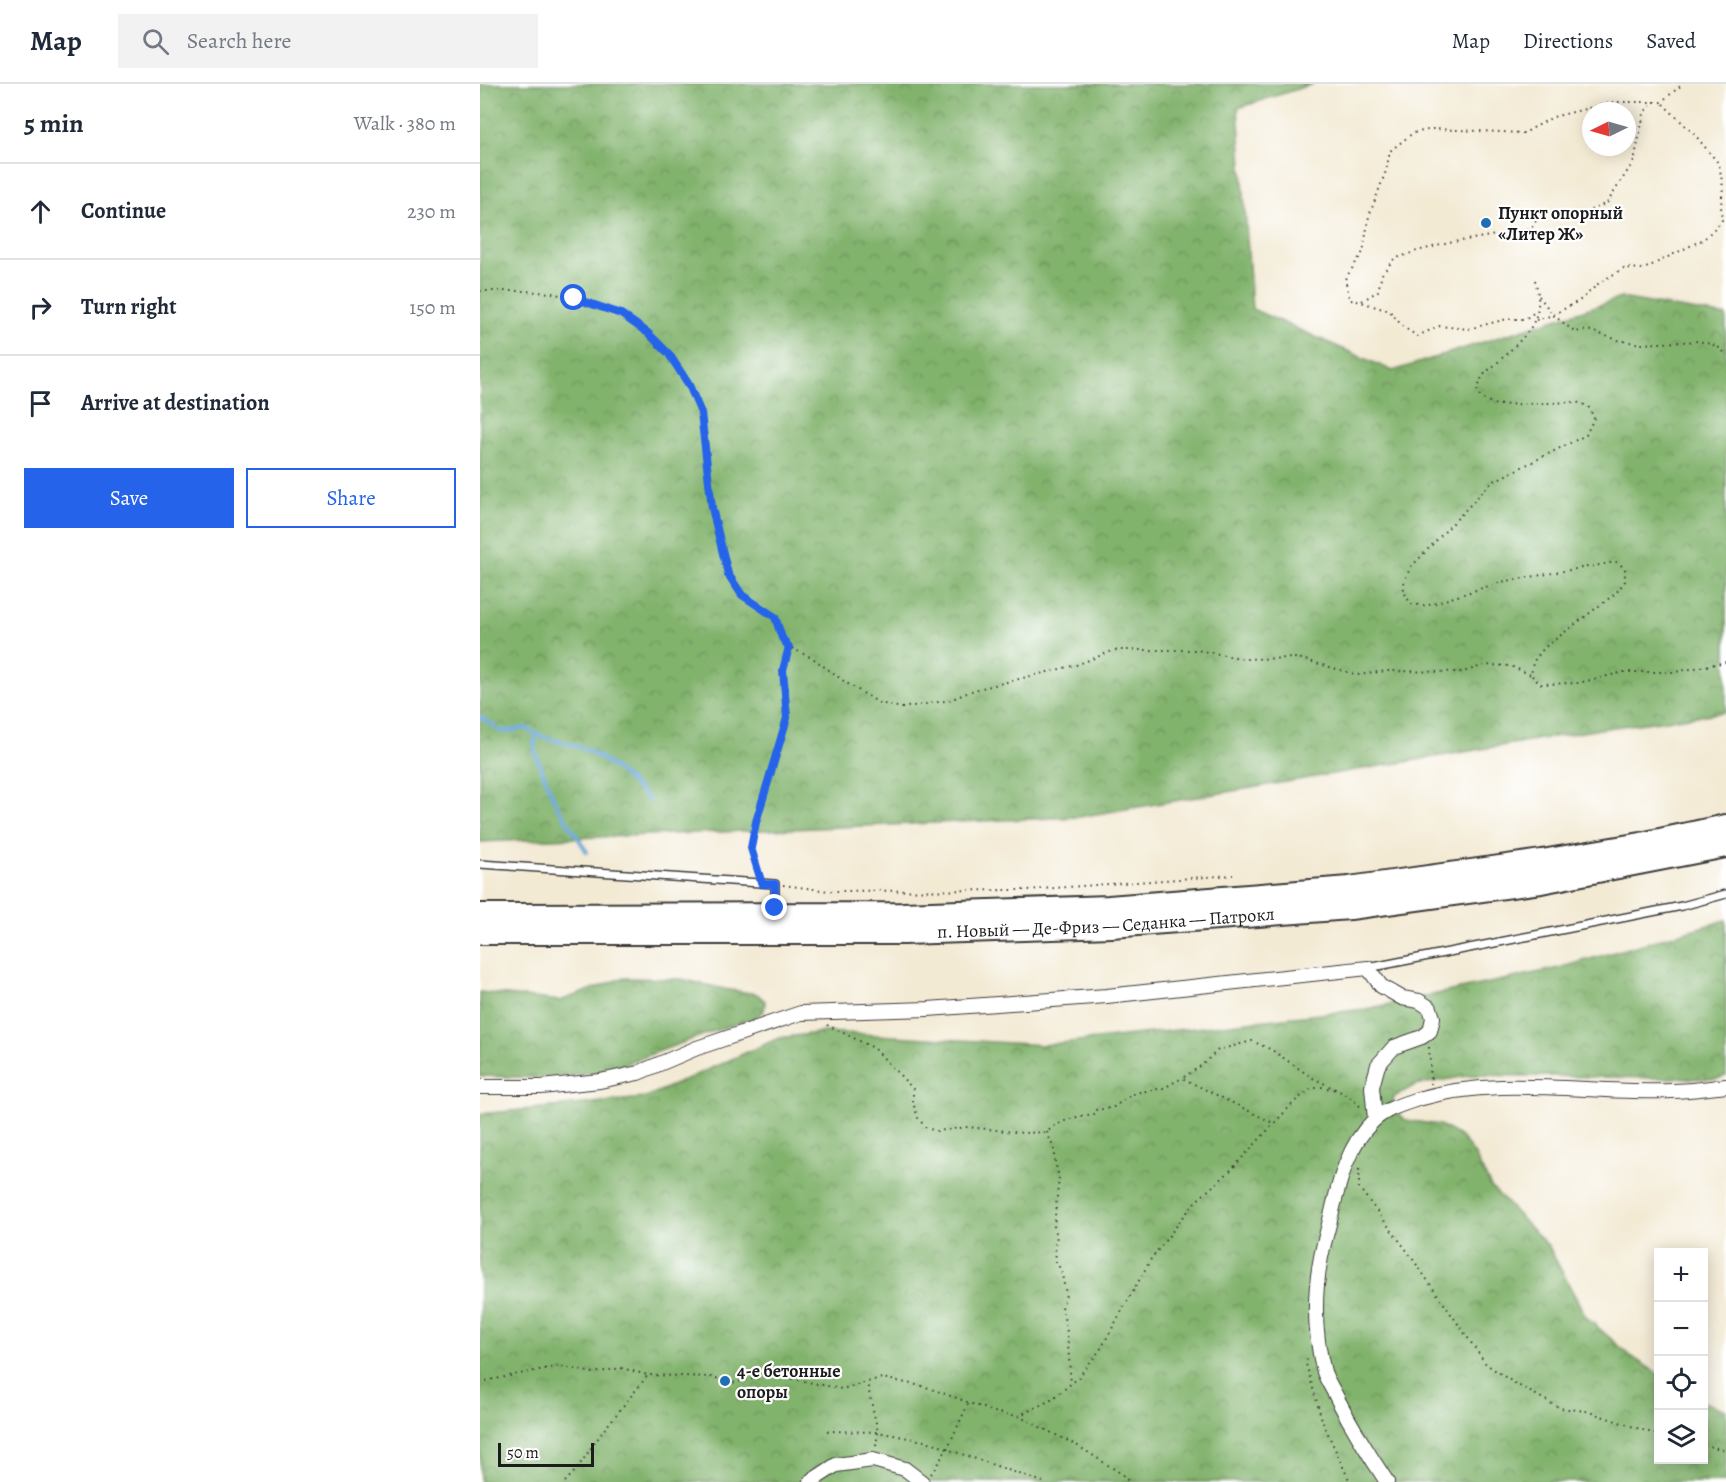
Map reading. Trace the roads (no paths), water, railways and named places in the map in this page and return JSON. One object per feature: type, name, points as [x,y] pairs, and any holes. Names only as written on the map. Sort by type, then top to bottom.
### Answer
[{"type":"highway","name":"п. Новый — Де-Фриз — Седанка — Патрокл","points":[[480,915],[902,914],[1109,907],[1349,888],[1542,861],[1726,826]]},
{"type":"highway","name":"п. Новый — Де-Фриз — Седанка — Патрокл","points":[[480,933],[904,933],[1122,926],[1350,908],[1541,882],[1726,846]]},
{"type":"street","points":[[480,1087],[541,1087],[600,1081],[638,1073],[697,1048],[801,1012],[928,1009],[1107,996],[1368,968],[1381,986],[1401,998],[1419,1001],[1430,1008],[1433,1018],[1430,1031],[1422,1037],[1394,1047],[1378,1065],[1372,1087],[1375,1119]]},
{"type":"street","points":[[1387,1482],[1359,1442],[1325,1374],[1318,1339],[1315,1302],[1323,1248],[1347,1159],[1362,1133],[1375,1119],[1401,1104],[1432,1095],[1467,1089],[1506,1086],[1672,1091],[1726,1086]]},
{"type":"street","points":[[810,1482],[836,1465],[873,1461],[905,1469],[924,1482]]},
{"type":"lane","points":[[480,864],[775,884],[775,908]]},
{"type":"lane","points":[[1368,968],[1682,906],[1726,894]]},
{"type":"waterway","points":[[480,718],[502,732],[526,728],[539,735],[591,752],[618,771],[649,800]]},
{"type":"waterway","points":[[537,736],[534,744],[536,755],[555,802],[587,852]]},
{"type":"place","name":"Пункт опорный «Литер Ж»","points":[[1486,223]]},
{"type":"place","name":"4-е бетонные опоры","points":[[725,1381]]}]
